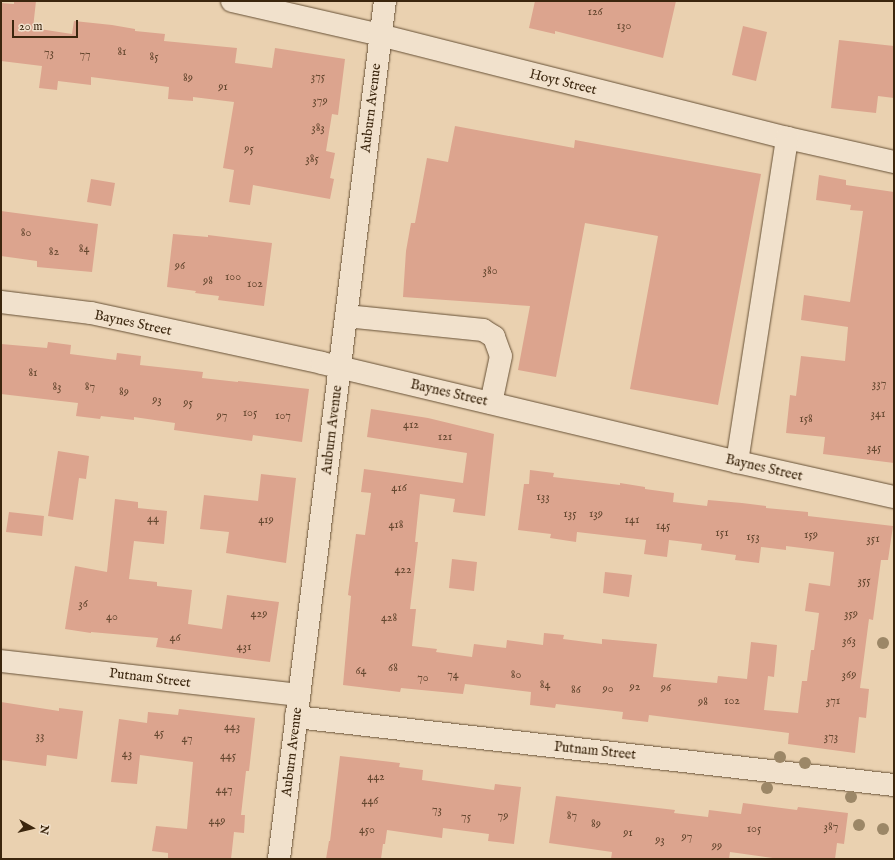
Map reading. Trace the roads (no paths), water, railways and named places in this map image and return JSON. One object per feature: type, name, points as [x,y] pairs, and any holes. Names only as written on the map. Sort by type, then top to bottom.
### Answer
[{"type":"street","name":"Hoyt Street","points":[[232,1],[380,35],[787,138],[894,162]]},
{"type":"street","name":"Auburn Avenue","points":[[279,859],[384,1]]},
{"type":"street","points":[[737,462],[787,138]]},
{"type":"street","name":"Baynes Street","points":[[1,302],[91,313],[340,367],[737,462],[894,497]]},
{"type":"street","points":[[346,316],[483,330],[494,337],[501,356],[491,403]]},
{"type":"street","name":"Putnam Street","points":[[1,661],[299,695]]},
{"type":"street","name":"Putnam Street","points":[[296,717],[894,785]]}]
